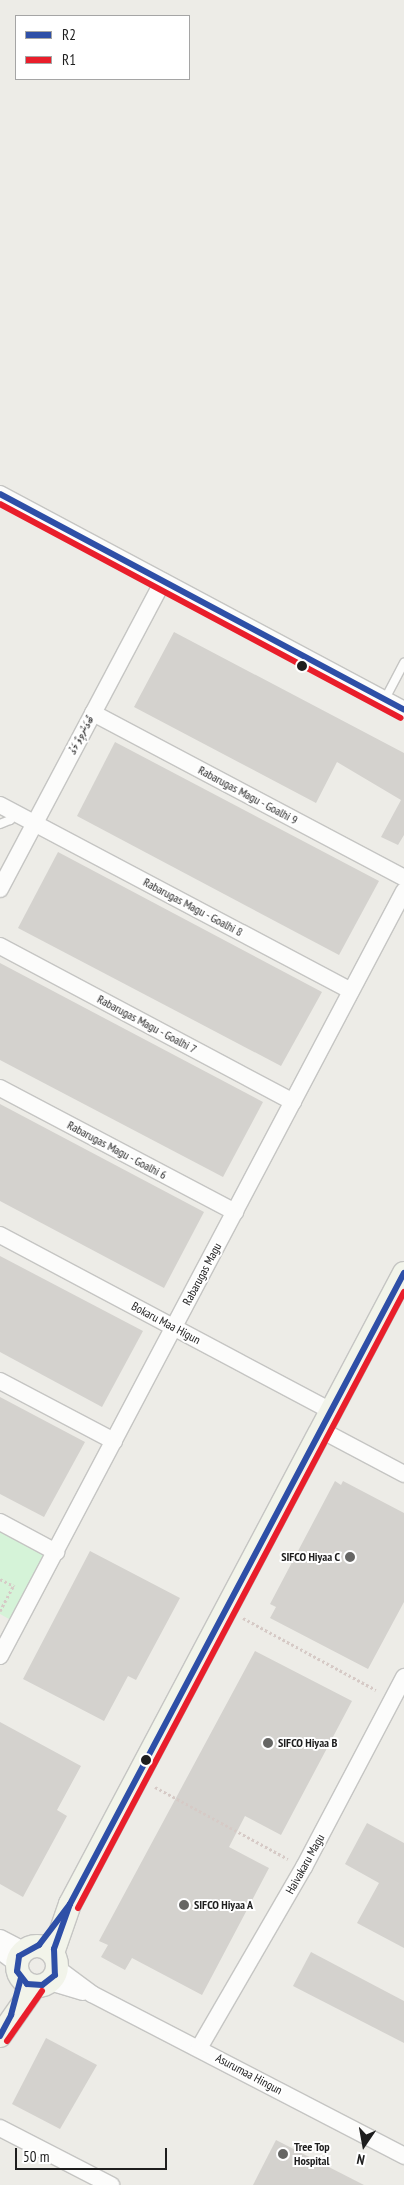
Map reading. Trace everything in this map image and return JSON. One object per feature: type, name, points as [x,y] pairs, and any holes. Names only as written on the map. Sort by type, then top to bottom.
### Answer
[{"type":"street","points":[[0,494],[404,710]]},
{"type":"street","name":"ބޯގަންވިލާ މަގު","points":[[0,889],[162,580]]},
{"type":"street","name":"Rabarugas Magu - Goalhi 9","points":[[92,713],[404,878]]},
{"type":"street","name":"Rabarugas Magu - Goalhi 8","points":[[7,809],[351,991]]},
{"type":"street","name":"Rabarugas Magu","points":[[0,1656],[404,890]]},
{"type":"street","name":"Rabarugas Magu - Goalhi 7","points":[[0,946],[293,1102]]},
{"type":"street","name":"Rabarugas Magu - Goalhi 6","points":[[0,1088],[235,1212]]},
{"type":"street","name":"Bokaru Maa Higun","points":[[0,1235],[174,1327],[326,1420],[404,1474]]},
{"type":"street","points":[[0,2036],[33,1964],[70,1904],[138,1779],[404,1273]]},
{"type":"street","points":[[0,1381],[114,1441]]},
{"type":"street","points":[[0,1522],[56,1552]]},
{"type":"street","name":"Haivakaru Magu","points":[[200,2048],[304,1867],[404,1677]]},
{"type":"street","name":"Asurumaa Hingun","points":[[0,1938],[33,1964],[200,2048],[404,2156]]},
{"type":"street","points":[[0,2128],[111,2185]]},
{"type":"lane","points":[[385,699],[404,663]]},
{"type":"lane","points":[[0,824],[10,820],[7,809]]},
{"type":"path","points":[[0,1578],[14,1586]]},
{"type":"path","points":[[227,1610],[392,1699]]},
{"type":"path","points":[[138,1779],[304,1867]]},
{"type":"green space","points":[[0,1522],[56,1552],[18,1624],[0,1614]]},
{"type":"building","points":[[174,632],[404,753],[404,835],[398,845],[381,837],[401,800],[337,762],[316,803],[134,707]]},
{"type":"building","points":[[115,742],[379,881],[339,955],[77,816]]},
{"type":"building","points":[[58,852],[322,992],[281,1066],[18,928]]},
{"type":"building","points":[[0,963],[263,1102],[223,1177],[0,1060]]},
{"type":"building","points":[[0,1104],[204,1212],[164,1288],[0,1201]]},
{"type":"building","points":[[0,1256],[143,1331],[102,1407],[0,1352]]},
{"type":"building","points":[[0,1397],[85,1442],[44,1517],[0,1494]]},
{"type":"building","name":"SIFCO Hiyaa C","points":[[335,1481],[341,1485],[343,1481],[404,1513],[404,1602],[368,1669],[270,1618],[276,1607],[270,1604]]},
{"type":"building","points":[[90,1551],[180,1598],[136,1680],[128,1676],[104,1721],[23,1679]]},
{"type":"building","points":[[255,1651],[352,1701],[281,1835],[245,1816],[229,1847],[269,1868],[202,1995],[132,1958],[125,1970],[101,1957],[108,1945],[99,1941]]},
{"type":"building","points":[[0,1722],[81,1766],[57,1810],[67,1816],[23,1897],[0,1884]]},
{"type":"building","points":[[367,1823],[404,1843],[404,1948],[357,1923],[379,1883],[345,1864]]},
{"type":"building","points":[[311,1952],[404,2001],[404,2043],[293,1986]]},
{"type":"building","points":[[46,2038],[97,2065],[60,2129],[12,2104]]},
{"type":"building","name":"Tree Top Hospital","points":[[276,2140],[364,2185],[253,2185]]},
{"type":"transit line","name":"R2","points":[[0,494],[404,710]]},
{"type":"transit line","name":"R1","points":[[0,504],[400,718]]},
{"type":"transit line","name":"R2","points":[[70,1904],[404,1273]]},
{"type":"transit line","name":"R1","points":[[78,1908],[404,1292]]},
{"type":"transit line","name":"R2","points":[[70,1904],[54,1949],[55,1975],[42,1985],[27,1984],[17,1971],[19,1956],[39,1945],[70,1904]]},
{"type":"transit line","name":"R2","points":[[0,2036],[11,2015],[21,1978]]},
{"type":"transit line","name":"R1","points":[[7,2041],[42,1991]]},
{"type":"place","name":"SIFCO Hiyaa C","points":[[350,1557]]},
{"type":"place","name":"SIFCO Hiyaa B","points":[[268,1743]]},
{"type":"place","name":"SIFCO Hiyaa A","points":[[184,1905]]},
{"type":"place","name":"Tree Top Hospital","points":[[283,2154]]}]
